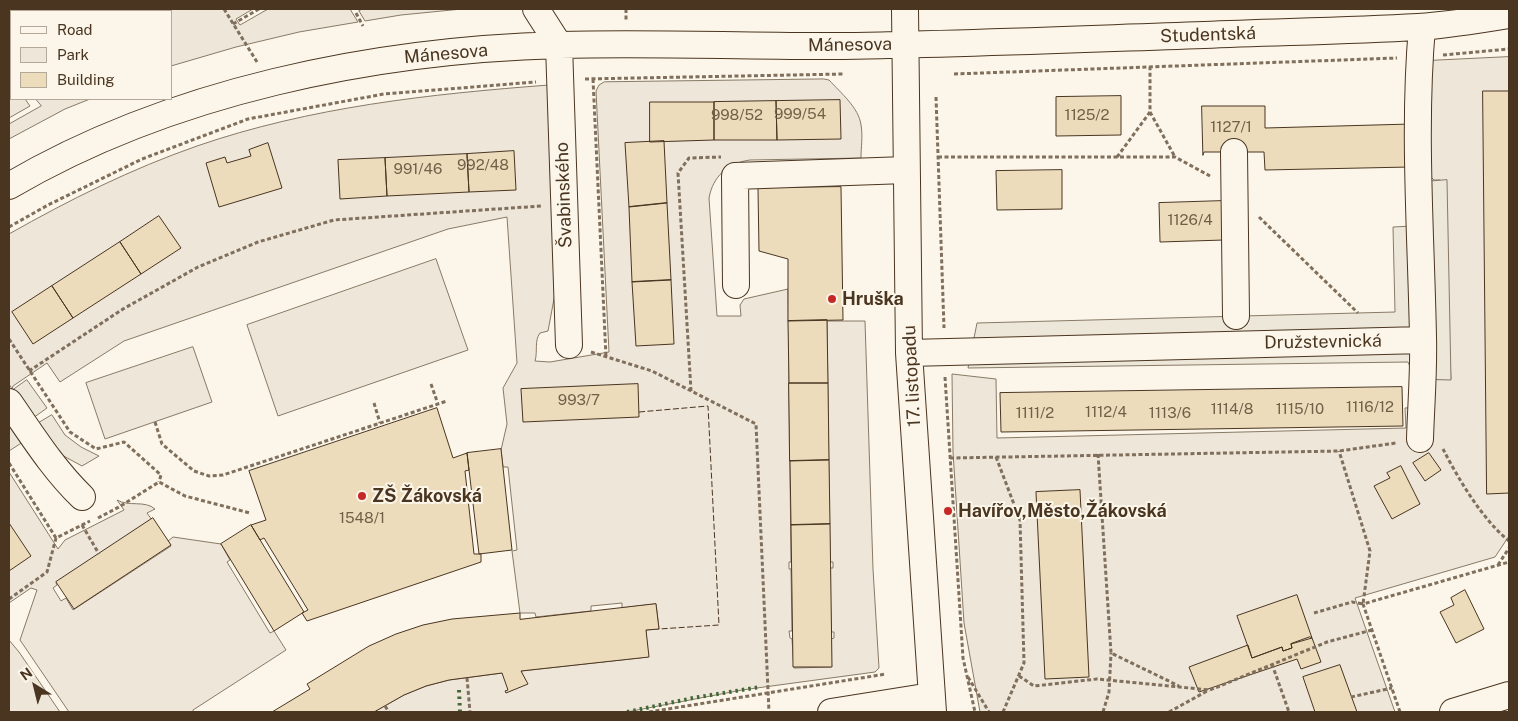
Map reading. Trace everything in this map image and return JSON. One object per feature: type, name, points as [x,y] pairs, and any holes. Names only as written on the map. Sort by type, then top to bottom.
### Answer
[{"type":"street","points":[[536,9],[559,45]]},
{"type":"street","name":"17. listopadu","points":[[905,9],[909,353],[932,704]]},
{"type":"street","name":"Studentská","points":[[905,44],[1422,27],[1509,15]]},
{"type":"street","points":[[1420,439],[1423,340],[1419,169],[1422,27]]},
{"type":"street","name":"Mánesova","points":[[9,186],[70,154],[122,131],[180,110],[270,84],[330,70],[392,59],[559,45],[905,44]]},
{"type":"street","name":"Švabinského","points":[[559,45],[569,345]]},
{"type":"street","points":[[1234,152],[1236,316]]},
{"type":"street","points":[[736,285],[735,176],[906,170]]},
{"type":"street","name":"Družstevnická","points":[[909,353],[1423,340]]},
{"type":"street","points":[[9,402],[48,459],[66,482],[82,497]]},
{"type":"street","points":[[1453,712],[1509,694]]},
{"type":"street","points":[[831,712],[932,704]]},
{"type":"path","points":[[224,9],[270,84]]},
{"type":"path","points":[[233,24],[259,9]]},
{"type":"path","points":[[356,13],[363,26]]},
{"type":"path","points":[[954,74],[1420,57],[1509,49]]},
{"type":"path","points":[[1150,67],[1150,112],[1175,157]]},
{"type":"path","points":[[627,71],[628,78]]},
{"type":"path","points":[[9,227],[48,205],[142,159],[248,119],[384,94],[560,80],[843,74]]},
{"type":"path","points":[[593,79],[606,357]]},
{"type":"path","points":[[936,97],[944,352],[950,458],[964,658],[974,712]]},
{"type":"path","points":[[1117,157],[1150,112]]},
{"type":"path","points":[[938,156],[1175,157],[1224,184],[1358,313]]},
{"type":"path","points":[[29,370],[123,309],[198,268],[258,242],[334,220],[564,204]]},
{"type":"path","points":[[9,339],[70,432],[96,449],[120,442],[128,444],[161,475],[159,482],[119,507],[56,538]]},
{"type":"path","points":[[569,345],[652,371],[756,424],[769,712]]},
{"type":"path","points":[[431,384],[438,404]]},
{"type":"path","points":[[154,422],[162,444],[194,471],[209,476],[223,475],[447,401]]},
{"type":"path","points":[[374,403],[380,423]]},
{"type":"path","points":[[950,458],[1339,451],[1420,439],[1432,426],[1454,472],[1484,514],[1509,541]]},
{"type":"path","points":[[1339,451],[1370,552],[1363,604],[1400,712]]},
{"type":"path","points":[[1098,454],[1111,653],[1109,692],[1103,712]]},
{"type":"path","points":[[996,457],[1020,520],[1024,663],[1003,712]]},
{"type":"path","points":[[9,463],[56,538],[47,572],[9,599]]},
{"type":"path","points":[[159,482],[185,496],[250,513]]},
{"type":"path","points":[[82,525],[99,554]]},
{"type":"path","points":[[1497,566],[1509,548]]},
{"type":"path","points":[[1314,613],[1352,602],[1363,604],[1509,562]]},
{"type":"path","points":[[1169,712],[1210,690],[1272,664],[1327,642],[1372,630]]},
{"type":"path","points":[[1111,653],[1183,687]]},
{"type":"path","points":[[1272,664],[1288,712]]},
{"type":"path","points":[[650,712],[886,674]]},
{"type":"path","points":[[967,675],[989,712]]},
{"type":"path","points":[[1019,676],[1034,686],[1097,679],[1210,690]]},
{"type":"path","points":[[467,678],[470,712]]},
{"type":"path","points":[[1351,696],[1392,688]]},
{"type":"path","points":[[385,706],[389,712]]},
{"type":"green space","points":[[9,9],[253,9],[236,19],[240,25],[268,9],[350,9],[358,22],[299,32],[236,47],[172,66],[172,10],[10,10],[10,58]]},
{"type":"green space","points":[[363,9],[462,9],[401,15],[365,21],[359,11]]},
{"type":"green space","points":[[1509,57],[1509,536],[1495,557],[1355,598],[1395,712],[980,712],[964,623],[953,452],[952,374],[996,379],[997,438],[1406,428],[1405,408],[1430,407],[1433,379],[1451,379],[1440,180],[1434,180],[1430,176],[1426,61]]},
{"type":"green space","points":[[9,72],[10,100],[26,100],[30,106],[9,118]]},
{"type":"green space","points":[[829,80],[849,101],[860,119],[862,129],[861,158],[750,160],[735,164],[718,177],[709,198],[717,316],[741,316],[740,305],[744,299],[788,289],[791,562],[789,562],[789,569],[791,569],[792,631],[789,631],[790,638],[792,639],[794,668],[831,667],[831,639],[834,638],[834,632],[831,632],[830,568],[833,568],[833,562],[830,562],[827,321],[865,321],[873,569],[879,668],[875,672],[742,690],[627,712],[374,712],[404,695],[426,686],[449,680],[502,673],[526,684],[521,671],[648,657],[646,630],[659,629],[656,604],[622,608],[622,603],[591,606],[591,611],[536,617],[535,613],[520,613],[512,551],[517,550],[508,467],[503,467],[501,450],[507,424],[503,388],[517,363],[507,217],[448,229],[124,341],[60,382],[47,363],[13,386],[12,389],[9,384],[9,234],[32,221],[77,197],[172,155],[283,121],[371,104],[415,98],[549,85],[559,272],[548,331],[540,333],[538,336],[535,361],[550,362],[609,352],[596,91],[599,85],[604,82]]},
{"type":"green space","points":[[37,100],[88,100],[65,109],[9,139],[9,124],[41,106]]},
{"type":"green space","points":[[436,259],[468,350],[278,416],[247,325]]},
{"type":"green space","points":[[193,347],[212,402],[105,439],[86,383]]},
{"type":"green space","points":[[9,472],[58,549],[65,540],[124,510],[117,500],[147,505],[155,509],[147,513],[152,520],[56,583],[57,585],[53,588],[61,601],[66,598],[73,610],[171,546],[168,541],[173,537],[221,544],[230,560],[227,562],[270,633],[274,631],[286,650],[193,710],[193,712],[69,712],[20,640],[37,590],[31,588],[9,603]]},
{"type":"green space","points":[[9,640],[19,652],[60,712],[9,712]]},
{"type":"shaded area","points":[[1447,180],[1451,380],[1415,379],[1408,362],[968,368],[977,323],[1395,312],[1393,227],[1413,226],[1411,183]]},
{"type":"shaded area","points":[[27,380],[47,408],[33,418],[13,390]]},
{"type":"shaded area","points":[[52,415],[65,435],[81,447],[99,456],[82,466],[58,453],[37,424]]},
{"type":"shaded area","points":[[9,421],[23,442],[9,451]]},
{"type":"building","points":[[1483,91],[1509,91],[1509,493],[1487,494]]},
{"type":"building","points":[[1121,96],[1121,135],[1056,136],[1056,97]]},
{"type":"building","points":[[840,100],[841,139],[777,140],[776,101]]},
{"type":"building","points":[[776,101],[777,140],[714,140],[714,102]]},
{"type":"building","points":[[650,102],[714,102],[714,140],[650,142]]},
{"type":"building","points":[[1202,106],[1265,106],[1265,128],[1411,124],[1410,167],[1265,170],[1264,152],[1204,152],[1203,155]]},
{"type":"building","points":[[664,141],[667,203],[629,207],[625,143]]},
{"type":"building","points":[[268,143],[282,188],[219,207],[206,163],[225,157],[227,163],[251,156],[249,150]]},
{"type":"building","points":[[514,151],[516,190],[469,192],[467,154]]},
{"type":"building","points":[[467,154],[469,192],[387,196],[385,158]]},
{"type":"building","points":[[385,158],[387,196],[340,199],[338,160]]},
{"type":"building","points":[[1062,170],[1062,209],[997,210],[996,171]]},
{"type":"building","points":[[841,187],[843,320],[788,321],[788,259],[759,251],[758,188]]},
{"type":"building","points":[[1223,201],[1224,240],[1160,242],[1159,203]]},
{"type":"building","points":[[667,203],[671,280],[632,282],[629,207]]},
{"type":"building","points":[[159,216],[181,248],[141,274],[120,242]]},
{"type":"building","points":[[120,242],[141,274],[73,318],[52,286]]},
{"type":"building","points":[[671,280],[674,344],[636,346],[632,282]]},
{"type":"building","points":[[52,286],[73,318],[33,344],[12,312]]},
{"type":"building","points":[[827,320],[828,383],[789,383],[788,321]]},
{"type":"building","points":[[789,383],[828,383],[829,460],[790,461]]},
{"type":"building","points":[[638,384],[639,417],[523,422],[521,389]]},
{"type":"building","points":[[1402,387],[1403,426],[1001,432],[1000,393]]},
{"type":"building","name":"ZŠ Žákovská","points":[[437,408],[453,458],[467,453],[469,470],[465,471],[474,554],[481,554],[481,562],[307,621],[302,613],[308,610],[264,538],[260,540],[251,525],[266,520],[249,471]]},
{"type":"building","points":[[501,449],[512,550],[479,554],[467,453]]},
{"type":"building","points":[[1429,453],[1441,470],[1425,481],[1413,463]]},
{"type":"building","points":[[829,460],[830,524],[791,525],[790,461]]},
{"type":"building","points":[[1401,466],[1420,504],[1392,519],[1374,486],[1390,478],[1387,473]]},
{"type":"building","points":[[1080,490],[1089,677],[1045,679],[1036,492]]},
{"type":"building","points":[[153,518],[171,545],[74,609],[56,582]]},
{"type":"building","points":[[9,523],[31,556],[9,571]]},
{"type":"building","points":[[830,524],[832,667],[793,667],[791,525]]},
{"type":"building","points":[[251,525],[304,612],[274,631],[221,544]]},
{"type":"building","points":[[1465,590],[1484,629],[1456,643],[1440,612],[1454,605],[1451,598]]},
{"type":"building","points":[[1297,595],[1312,638],[1291,644],[1292,648],[1283,651],[1282,647],[1252,658],[1237,616]]},
{"type":"building","points":[[656,604],[659,629],[646,630],[649,657],[521,671],[528,684],[506,693],[505,691],[508,690],[502,673],[449,680],[426,686],[404,695],[374,712],[272,712],[310,689],[307,684],[369,646],[423,625],[452,619],[520,613],[520,619]]},
{"type":"building","points":[[1310,637],[1321,662],[1301,669],[1297,659],[1199,692],[1189,667],[1248,645],[1252,658],[1282,647],[1283,651],[1292,648],[1291,644]]},
{"type":"building","points":[[1340,665],[1357,712],[1315,712],[1303,677]]},
{"type":"hedge","points":[[627,712],[693,698],[760,687]]},
{"type":"hedge","points":[[459,690],[460,712]]},
{"type":"fence","points":[[639,412],[708,406],[719,625],[659,629]]},
{"type":"place","name":"Hruška","points":[[832,299]]},
{"type":"place","name":"ZŠ Žákovská","points":[[362,496]]},
{"type":"place","name":"Havířov,Město,Žákovská","points":[[948,511]]}]
